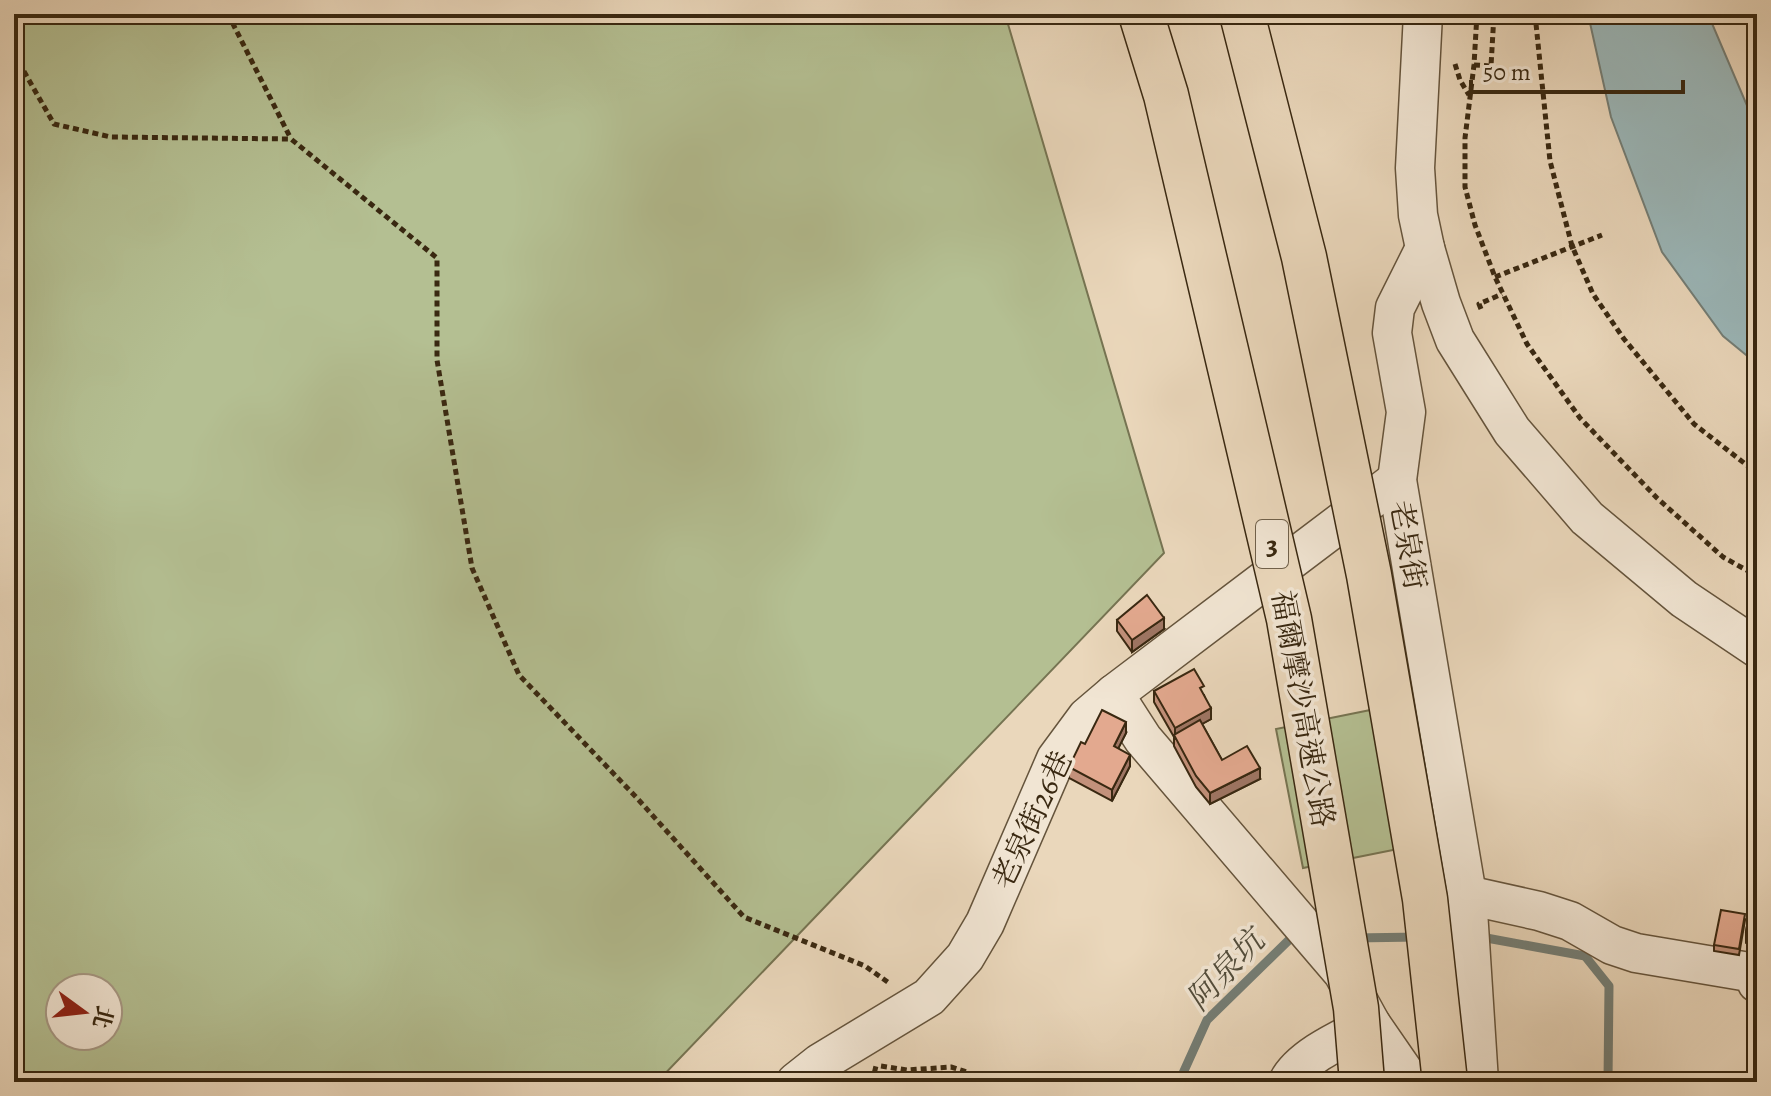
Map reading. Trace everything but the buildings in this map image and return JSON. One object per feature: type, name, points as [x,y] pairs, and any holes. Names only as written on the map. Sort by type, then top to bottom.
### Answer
[{"type":"highway","name":"福爾摩沙高速公路","points":[[1141,14],[1166,95],[1289,619],[1356,1008],[1362,1082]]},
{"type":"highway","points":[[1242,14],[1304,257],[1369,575],[1425,899],[1445,1082]]},
{"type":"street","points":[[1423,14],[1415,168],[1418,215],[1441,303],[1455,340],[1512,431],[1587,518],[1684,599],[1757,648]]},
{"type":"street","name":"老泉街","points":[[1425,248],[1395,308],[1392,333],[1406,412],[1397,480],[1467,895],[1479,1082]]},
{"type":"street","name":"老泉街26巷","points":[[796,1082],[820,1063],[929,997],[965,957],[985,923],[1056,759],[1087,717],[1397,480]]},
{"type":"street","points":[[1114,694],[1143,739],[1343,973],[1371,1024],[1411,1082]]},
{"type":"street","points":[[1467,895],[1570,921],[1612,945],[1636,953],[1755,973],[1757,983]]},
{"type":"street","points":[[1288,1082],[1319,1051],[1371,1024]]},
{"type":"path","points":[[228,14],[291,139],[437,258],[437,360],[472,568],[519,675],[636,797],[744,917],[865,966],[894,987],[881,992]]},
{"type":"path","points":[[1477,14],[1465,138],[1465,187],[1475,225],[1502,294],[1527,344],[1580,418],[1657,498],[1723,557],[1757,576]]},
{"type":"path","points":[[1474,65],[1491,66],[1494,14]]},
{"type":"path","points":[[1535,14],[1550,161],[1572,246],[1593,294],[1624,339],[1694,424],[1757,473]]},
{"type":"path","points":[[14,54],[54,124],[111,137],[291,139]]},
{"type":"path","points":[[1495,277],[1602,235]]},
{"type":"path","points":[[1485,318],[1479,304],[1502,294]]},
{"type":"path","points":[[872,1082],[876,1065],[907,1070],[951,1067],[967,1072],[980,1082]]},
{"type":"green space","points":[[14,14],[1005,14],[1164,553],[657,1082],[14,1082]]},
{"type":"green space","points":[[1425,699],[1453,838],[1303,868],[1276,729]]},
{"type":"water","points":[[1588,14],[1708,14],[1757,129],[1757,364],[1723,336],[1662,252],[1611,117]]},
{"type":"waterway","name":"阿泉坑","points":[[1354,938],[1419,937]]},
{"type":"waterway","name":"阿泉坑","points":[[1481,937],[1585,956],[1609,986],[1608,1082]]},
{"type":"waterway","name":"阿泉坑","points":[[1179,1082],[1207,1020],[1291,938]]},
{"type":"waterway","name":"阿泉坑","points":[[850,1082],[855,1079],[868,1082]]}]
